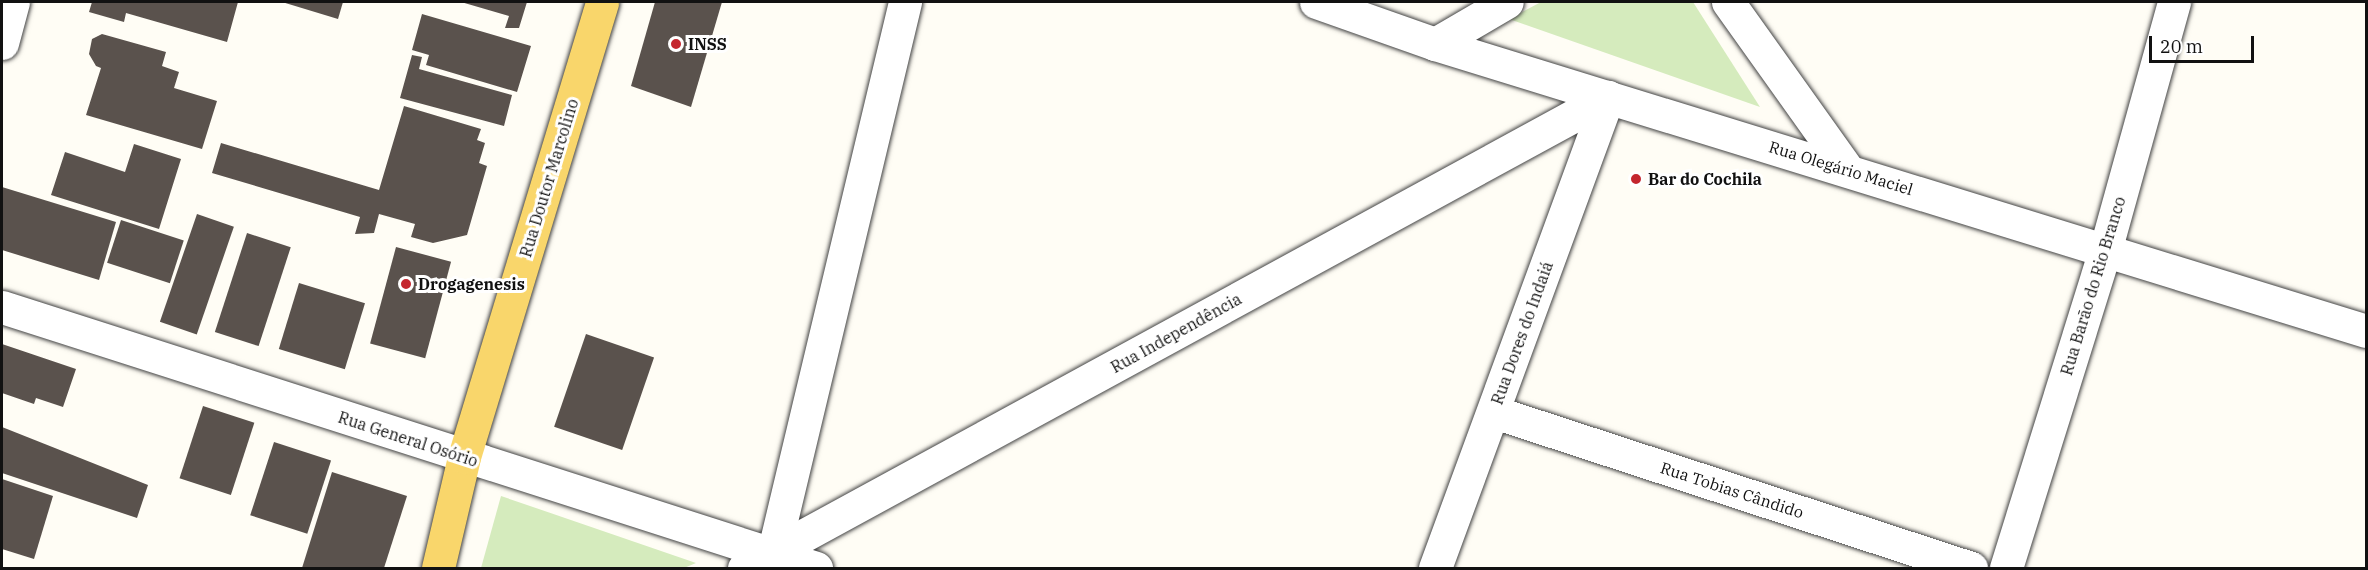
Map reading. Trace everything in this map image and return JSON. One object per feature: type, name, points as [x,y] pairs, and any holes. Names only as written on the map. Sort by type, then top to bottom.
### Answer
[{"type":"main road","name":"Rua Doutor Marcolino","points":[[438,568],[464,457],[602,2]]},
{"type":"street","points":[[2,43],[13,2]]},
{"type":"street","points":[[773,554],[905,2]]},
{"type":"street","name":"Rua Olegário Maciel","points":[[1316,2],[1435,44],[2367,331]]},
{"type":"street","points":[[1435,44],[1507,2]]},
{"type":"street","points":[[1728,2],[1848,170]]},
{"type":"street","name":"Rua Barão do Rio Branco","points":[[2006,568],[2105,251],[2174,2]]},
{"type":"street","name":"Rua Independência","points":[[744,568],[1608,97]]},
{"type":"street","name":"Rua Dores do Indaiá","points":[[1435,568],[1608,97]]},
{"type":"street","name":"Rua General Osório","points":[[2,307],[816,568]]},
{"type":"street","name":"Rua Tobias Cândido","points":[[1494,412],[1971,568]]},
{"type":"green space","points":[[1541,2],[1693,2],[1760,107],[1509,19]]},
{"type":"green space","points":[[501,496],[696,563],[684,568],[481,568]]},
{"type":"building","points":[[92,2],[238,2],[227,42],[126,13],[124,22],[89,12]]},
{"type":"building","points":[[282,2],[343,2],[338,19]]},
{"type":"building","points":[[461,2],[527,2],[519,28],[505,28],[509,16]]},
{"type":"building","name":"INSS","points":[[655,2],[722,2],[691,107],[631,86]]},
{"type":"building","points":[[422,14],[531,46],[517,92],[426,65],[429,55],[412,50]]},
{"type":"building","points":[[102,34],[166,52],[162,66],[179,72],[174,88],[217,101],[202,149],[86,115],[101,68],[96,66],[89,54],[92,39]]},
{"type":"building","points":[[412,55],[422,57],[419,69],[512,95],[504,126],[400,98]]},
{"type":"building","points":[[404,106],[481,129],[477,140],[485,143],[479,163],[487,166],[467,235],[433,243],[411,237],[415,224],[379,214],[374,233],[355,234],[360,217],[212,173],[221,143],[379,190]]},
{"type":"building","points":[[134,144],[181,159],[159,229],[51,195],[65,152],[125,172]]},
{"type":"building","points":[[2,187],[116,222],[99,280],[2,250]]},
{"type":"building","points":[[197,214],[234,227],[197,334],[160,322]]},
{"type":"building","points":[[121,220],[184,240],[170,283],[107,263]]},
{"type":"building","points":[[247,233],[291,247],[259,346],[215,332]]},
{"type":"building","points":[[396,247],[451,262],[425,358],[370,344]]},
{"type":"building","points":[[299,283],[365,303],[345,369],[279,349]]},
{"type":"building","points":[[586,334],[654,357],[622,450],[554,427]]},
{"type":"building","points":[[2,344],[76,369],[63,407],[36,398],[34,404],[2,393]]},
{"type":"building","points":[[203,406],[254,423],[231,495],[180,478]]},
{"type":"building","points":[[2,427],[148,485],[137,518],[2,473]]},
{"type":"building","points":[[274,442],[331,461],[307,534],[250,515]]},
{"type":"building","points":[[332,472],[407,496],[384,568],[302,568]]},
{"type":"building","points":[[2,479],[53,496],[34,559],[2,549]]},
{"type":"place","name":"INSS","points":[[676,44]]},
{"type":"place","name":"Bar do Cochila","points":[[1636,179]]},
{"type":"place","name":"Drogagenesis","points":[[406,284]]}]
